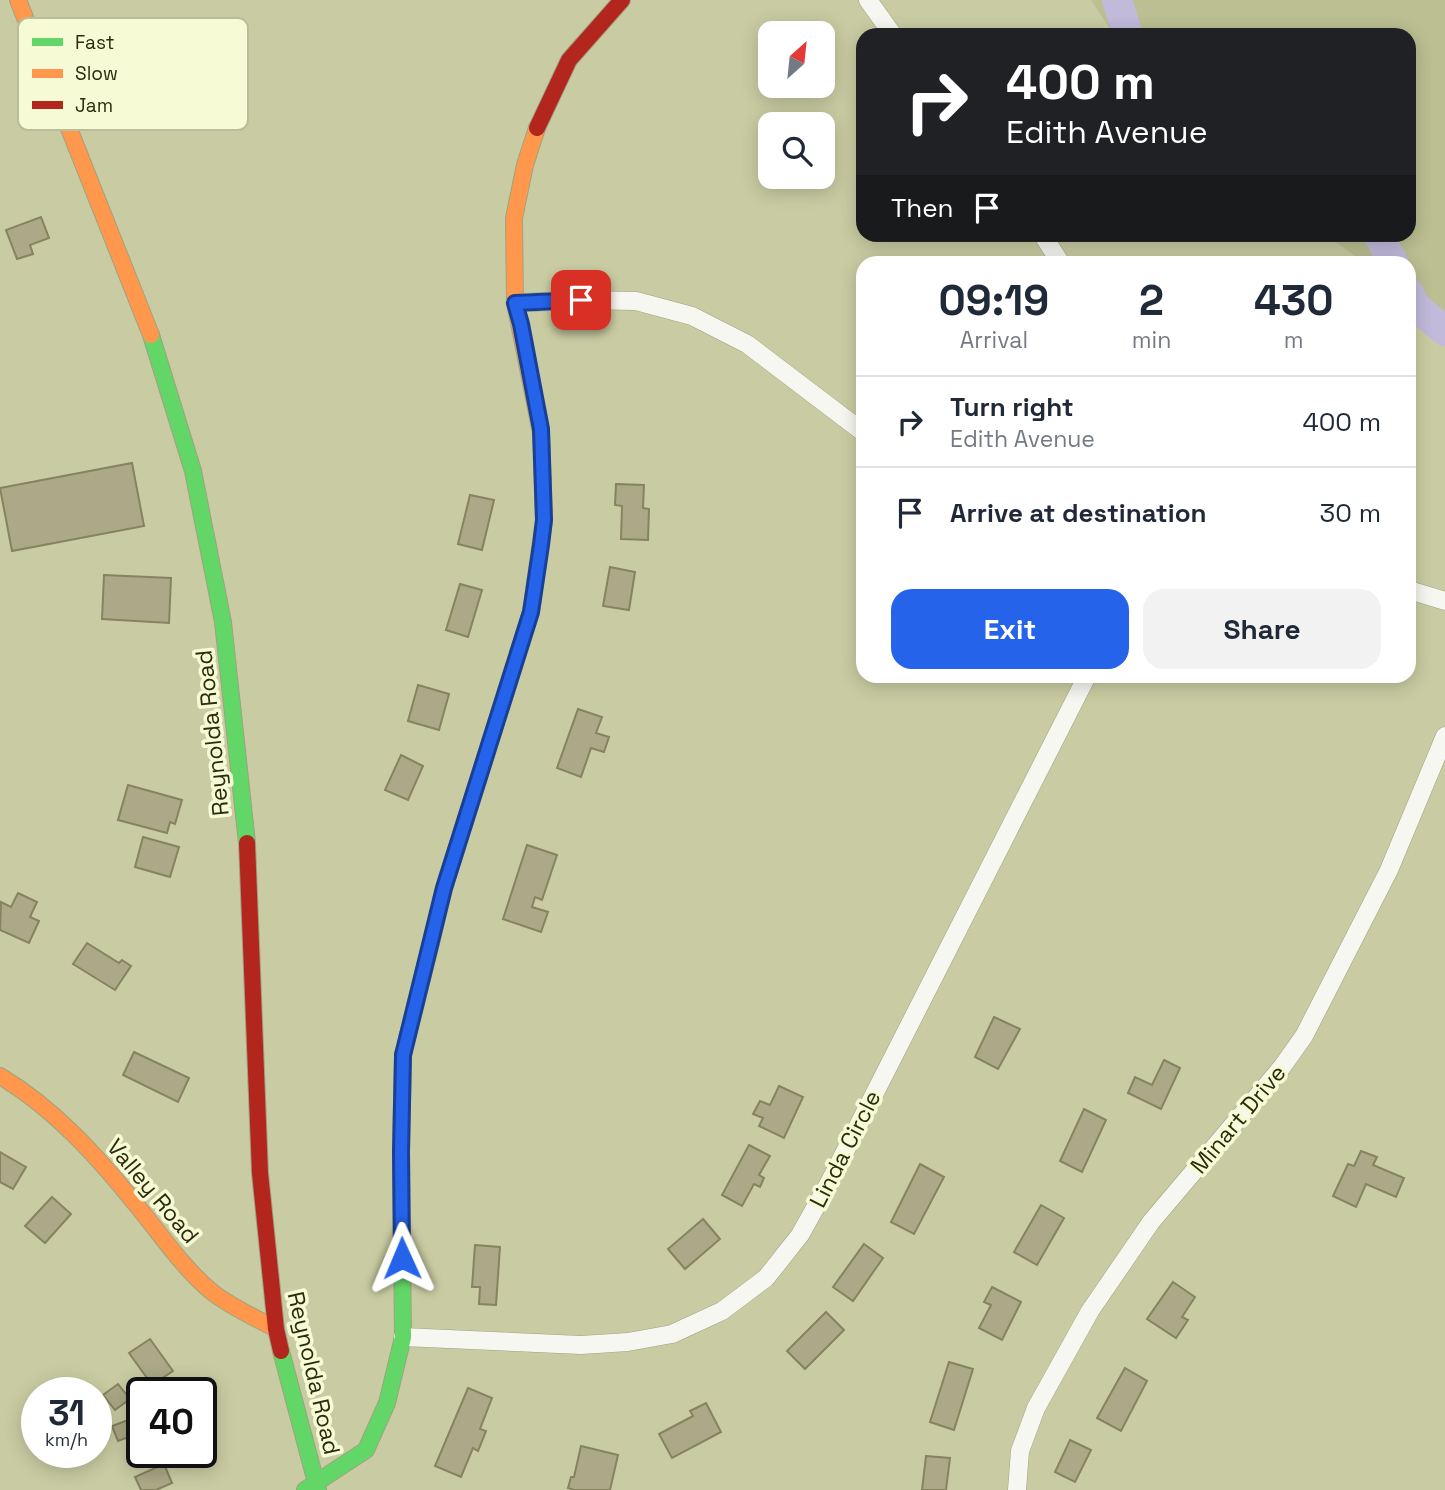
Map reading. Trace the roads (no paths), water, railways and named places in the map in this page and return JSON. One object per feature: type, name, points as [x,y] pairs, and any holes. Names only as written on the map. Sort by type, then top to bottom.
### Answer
[{"type":"street","points":[[313,1488],[366,1450],[387,1403],[403,1338],[403,1055],[444,888],[531,612],[544,520],[541,429],[515,303],[514,218],[525,165],[538,122],[569,60],[621,0]]},
{"type":"street","points":[[868,0],[887,28]]},
{"type":"street","name":"Reynolda Road","points":[[71,130],[171,394],[192,471],[223,622],[248,856],[260,1173],[276,1329],[313,1488]]},
{"type":"street","points":[[515,303],[636,301],[692,316],[747,344],[856,427]]},
{"type":"street","points":[[1416,592],[1445,601]]},
{"type":"street","name":"Linda Circle","points":[[403,1338],[574,1345],[628,1342],[672,1334],[722,1311],[766,1278],[800,1235],[829,1183],[1083,683]]},
{"type":"street","name":"Minart Drive","points":[[1017,1490],[1020,1451],[1036,1408],[1090,1311],[1151,1222],[1282,1067],[1304,1036],[1389,870],[1445,736]]},
{"type":"street","name":"Valley Road","points":[[0,1076],[25,1091],[86,1146],[176,1255],[211,1291],[276,1329]]},
{"type":"waterway","points":[[1117,0],[1126,28]]},
{"type":"waterway","points":[[1382,242],[1390,256]]},
{"type":"waterway","points":[[1416,307],[1445,331]]}]
